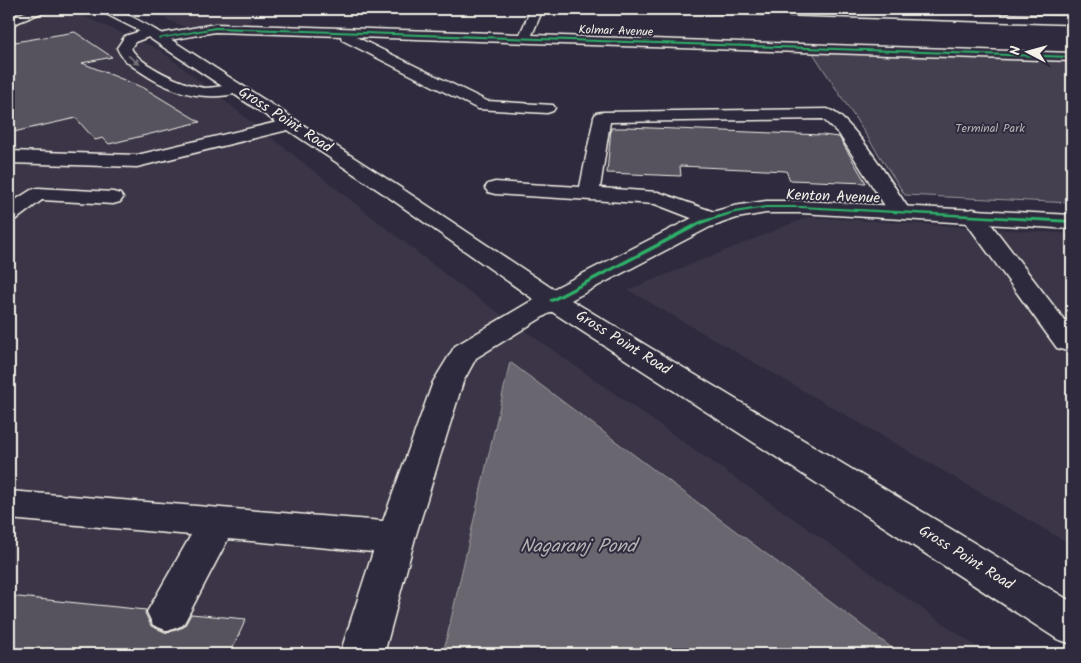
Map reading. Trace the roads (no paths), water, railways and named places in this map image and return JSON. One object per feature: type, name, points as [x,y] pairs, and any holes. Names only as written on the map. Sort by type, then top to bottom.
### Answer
[{"type":"main road","points":[[9,12],[19,9]]},
{"type":"main road","points":[[9,22],[42,9]]},
{"type":"main road","points":[[106,10],[124,9]]},
{"type":"main road","points":[[524,39],[537,9]]},
{"type":"main road","points":[[688,9],[1067,20]]},
{"type":"main road","points":[[1042,9],[1067,20],[1072,26]]},
{"type":"main road","name":"Gross Point Road","points":[[106,10],[154,35],[238,89],[552,300],[1072,625]]},
{"type":"main road","points":[[216,28],[231,18]]},
{"type":"main road","name":"Kolmar Avenue","points":[[238,89],[216,93],[197,92],[175,87],[160,80],[126,55],[124,48],[130,39],[216,28],[1072,57]]},
{"type":"main road","points":[[339,32],[484,106],[546,108]]},
{"type":"main road","points":[[589,194],[602,118],[827,114],[846,131],[900,212]]},
{"type":"main road","points":[[9,156],[138,161],[290,124]]},
{"type":"main road","points":[[495,188],[658,198],[712,219]]},
{"type":"main road","points":[[9,214],[38,194],[113,198]]},
{"type":"main road","name":"Kenton Avenue","points":[[362,654],[396,538],[448,382],[465,352],[552,300],[702,222],[734,212],[766,207],[801,207],[1072,222]]},
{"type":"main road","points":[[973,216],[1067,342]]},
{"type":"main road","points":[[9,505],[396,538]]},
{"type":"main road","points":[[168,612],[218,522]]},
{"type":"water","name":"Nagaranj Pond","points":[[510,362],[900,654],[443,654]]},
{"type":"park label","name":"Terminal Park","points":[[990,128]]}]
